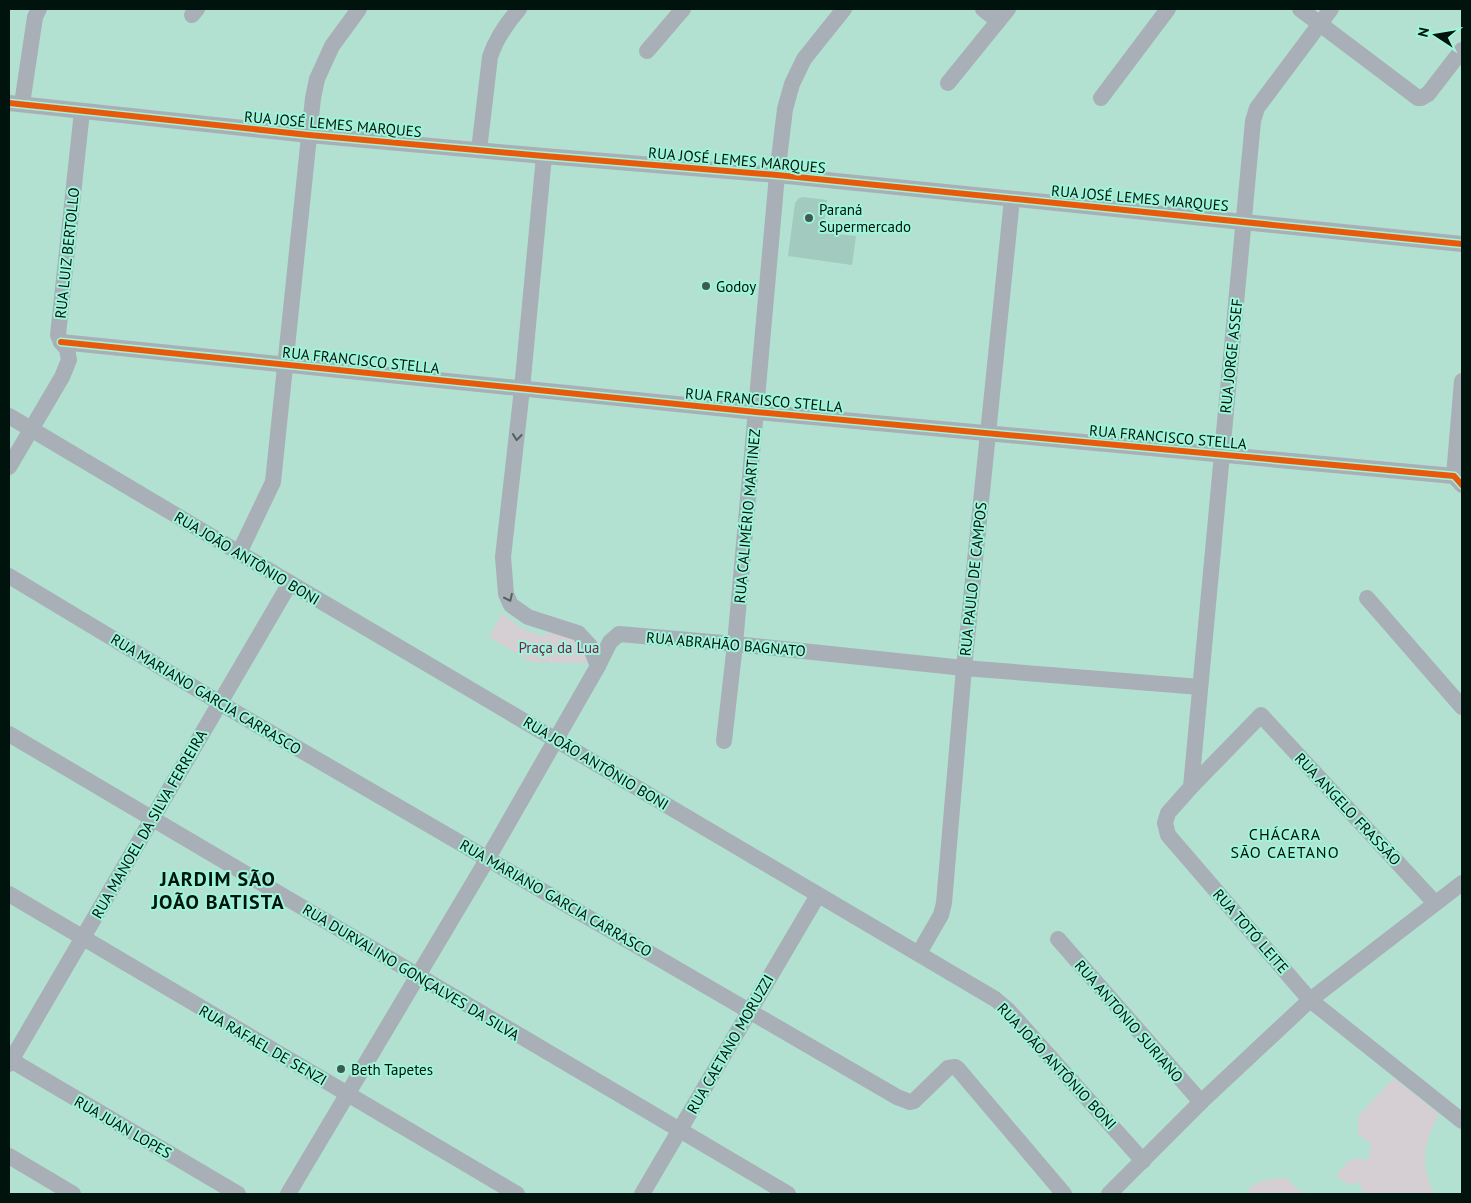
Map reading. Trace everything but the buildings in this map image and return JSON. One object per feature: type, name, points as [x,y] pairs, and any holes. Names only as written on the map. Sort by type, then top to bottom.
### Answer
[{"type":"street","points":[[15,104],[35,17],[39,9]]},
{"type":"street","points":[[239,553],[273,482],[313,98],[317,79],[332,46],[359,9]]},
{"type":"street","points":[[479,150],[490,57],[495,42],[504,27],[519,9]]},
{"type":"street","name":"RUA CALIMÉRIO MARTINEZ","points":[[724,742],[735,644],[777,175],[785,108],[792,84],[804,59],[844,9]]},
{"type":"street","points":[[948,83],[1003,15],[983,9]]},
{"type":"street","points":[[1101,98],[1168,9]]},
{"type":"street","points":[[1300,9],[1418,98],[1428,94],[1462,50]]},
{"type":"street","name":"RUA JORGE ASSEF","points":[[1191,787],[1253,121],[1257,108],[1331,9]]},
{"type":"street","points":[[647,51],[679,10]]},
{"type":"street","name":"RUA JOSÉ LEMES MARQUES","points":[[15,104],[309,135],[777,175],[1462,244]]},
{"type":"street","name":"RUA LUIZ BERTOLLO","points":[[9,466],[62,377],[68,360],[67,349],[58,335],[82,111]]},
{"type":"street","points":[[288,1194],[488,858],[598,666],[590,646],[578,633],[528,617],[511,605],[506,594],[503,557],[522,389],[544,156]]},
{"type":"street","name":"RUA PAULO DE CAMPOS","points":[[919,953],[941,915],[944,903],[964,668],[1012,199]]},
{"type":"street","name":"RUA FRANCISCO STELLA","points":[[61,342],[756,412],[1221,455],[1458,480]]},
{"type":"street","points":[[1458,480],[1462,381]]},
{"type":"street","name":"RUA JOÃO ANTÔNIO BONI","points":[[9,416],[995,999],[1008,1010],[1143,1161]]},
{"type":"street","name":"RUA MARIANO GARCIA CARRASCO","points":[[9,576],[220,703],[488,858],[748,1012],[905,1100],[914,1101],[948,1068],[955,1067],[1064,1194]]},
{"type":"street","name":"RUA MANOEL DA SILVA FERREIRA","points":[[10,1061],[290,583]]},
{"type":"street","points":[[1367,598],[1462,707]]},
{"type":"street","name":"RUA ABRAHÃO BAGNATO","points":[[598,666],[610,642],[619,634],[964,668],[1200,687]]},
{"type":"street","name":"RUA TOTÓ LEITE","points":[[1261,715],[1168,812],[1166,823],[1168,835],[1310,1000],[1462,1121]]},
{"type":"street","name":"RUA ANGELO FRASSÃO","points":[[1261,715],[1435,903]]},
{"type":"street","name":"RUA DURVALINO GONÇALVES DA SILVA","points":[[9,734],[788,1194]]},
{"type":"street","points":[[1109,1194],[1201,1102],[1310,1000],[1462,883]]},
{"type":"street","name":"RUA RAFAEL DE SENZI","points":[[9,894],[517,1194]]},
{"type":"street","name":"RUA CAETANO MORUZZI","points":[[642,1194],[818,895]]},
{"type":"street","name":"RUA ANTONIO SURIANO","points":[[1058,939],[1201,1102]]},
{"type":"street","name":"RUA JUAN LOPES","points":[[10,1061],[238,1194]]},
{"type":"street","points":[[9,1156],[55,1190],[73,1194]]},
{"type":"green space","name":"Praça da Lua","points":[[502,613],[521,628],[541,636],[558,631],[576,639],[587,658],[586,663],[531,662],[489,637]]},
{"type":"green space","points":[[1394,1078],[1439,1114],[1430,1135],[1425,1154],[1427,1172],[1434,1194],[1365,1194],[1358,1182],[1350,1185],[1336,1177],[1352,1159],[1368,1160],[1371,1143],[1358,1135],[1358,1116]]},
{"type":"green space","points":[[1286,1178],[1303,1194],[1246,1194],[1253,1185],[1258,1183]]},
{"type":"cycle path","points":[[9,103],[309,135],[777,175],[1462,244]]},
{"type":"cycle path","points":[[61,342],[756,412],[1454,476],[1462,485]]},
{"type":"place","name":"Paraná Supermercado","points":[[809,218]]},
{"type":"place","name":"Godoy","points":[[706,286]]},
{"type":"place","name":"Beth Tapetes","points":[[341,1069]]},
{"type":"district","name":"CHÁCARA SÃO CAETANO","points":[[1285,843]]},
{"type":"district","name":"JARDIM SÃO JOÃO BATISTA","points":[[218,890]]}]
